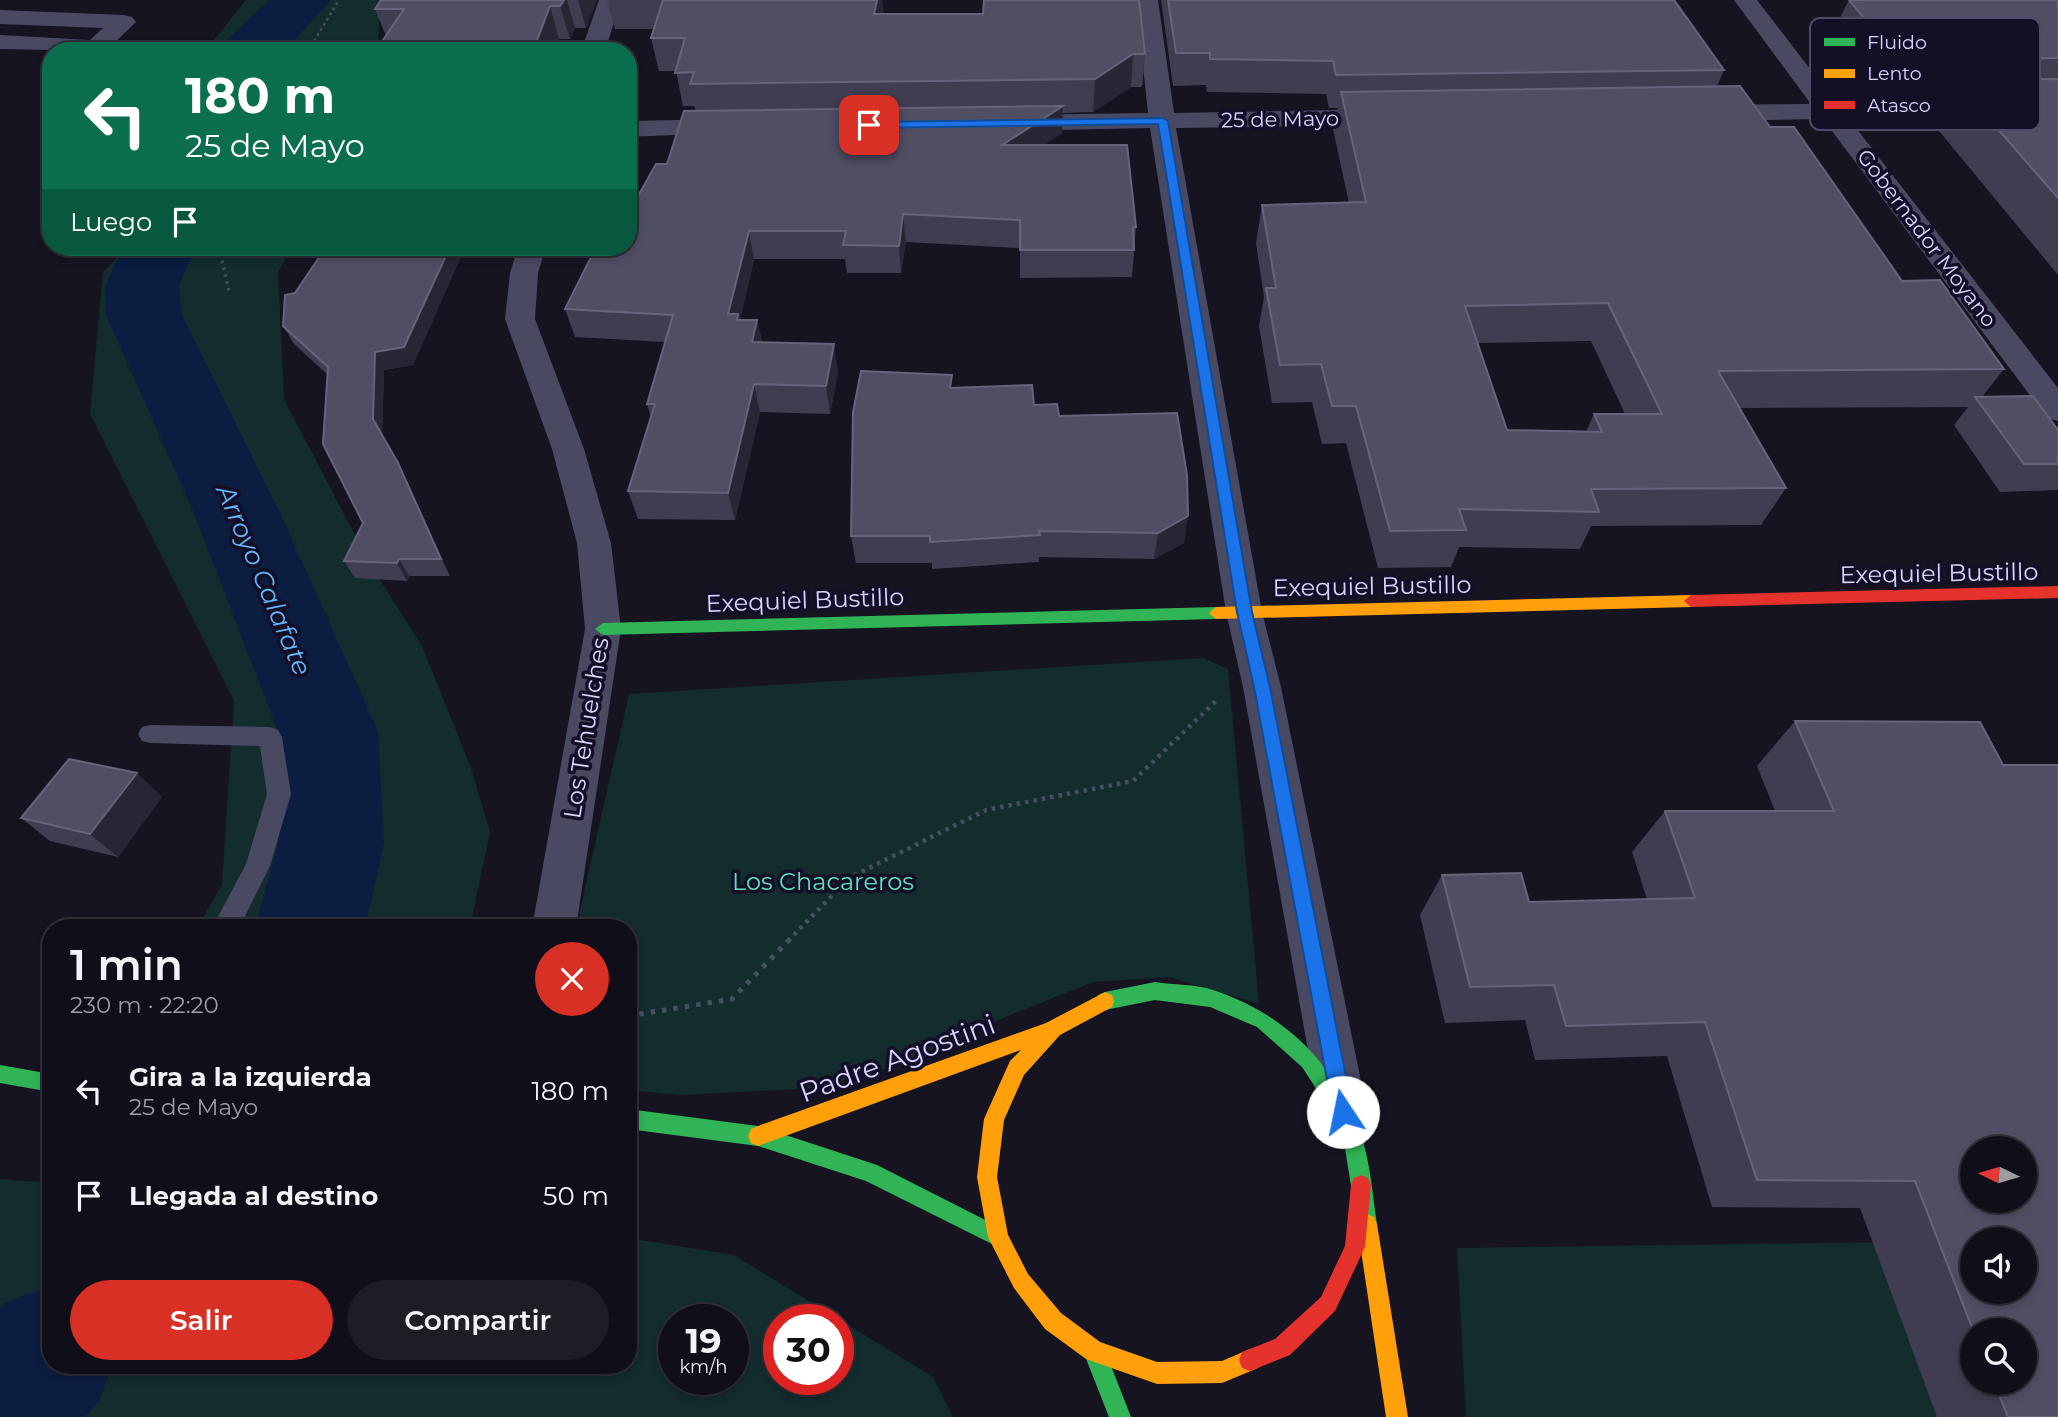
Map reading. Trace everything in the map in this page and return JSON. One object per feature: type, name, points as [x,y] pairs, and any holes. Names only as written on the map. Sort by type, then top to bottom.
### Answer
[{"type":"street","points":[[596,42],[610,0]]},
{"type":"street","points":[[1147,0],[1163,121],[1244,612],[1262,687],[1343,1112],[1355,1147],[1397,1417]]},
{"type":"street","name":"Gobernador Moyano","points":[[1745,0],[1810,86]]},
{"type":"street","points":[[0,17],[124,22],[102,42]]},
{"type":"street","points":[[0,43],[42,45]]},
{"type":"street","points":[[2040,108],[2058,108]]},
{"type":"street","points":[[1685,113],[1810,111]]},
{"type":"street","name":"25 de Mayo","points":[[984,123],[1410,117]]},
{"type":"street","points":[[637,129],[751,127]]},
{"type":"street","name":"Gobernador Moyano","points":[[1844,130],[2058,410]]},
{"type":"street","name":"Los Tehuelches","points":[[529,256],[524,273],[520,319],[568,449],[594,543],[603,629],[555,919]]},
{"type":"street","name":"Exequiel Bustillo","points":[[603,629],[2058,592]]},
{"type":"street","points":[[1343,1112],[1309,1060],[1265,1021],[1211,998],[1155,991],[1101,1002],[1053,1029],[1017,1069],[994,1119],[987,1177],[999,1237],[1021,1281],[1053,1321],[1094,1351],[1157,1373],[1222,1372],[1282,1347],[1328,1304],[1355,1247],[1361,1185]]},
{"type":"street","name":"Padre Agostini","points":[[758,1136],[1053,1029]]},
{"type":"street","points":[[0,1074],[42,1081]]},
{"type":"street","name":"Padre Agostini","points":[[637,1120],[758,1136],[870,1172],[999,1237]]},
{"type":"street","points":[[1094,1351],[1120,1417]]},
{"type":"lane","points":[[150,734],[270,737],[279,794],[258,866],[230,919]]},
{"type":"path","points":[[314,42],[339,0]]},
{"type":"path","points":[[221,256],[229,292]]},
{"type":"path","points":[[637,1015],[732,999],[849,878],[986,810],[1133,781],[1229,689],[1262,687]]},
{"type":"green space","points":[[246,0],[380,0],[378,42],[212,42]]},
{"type":"green space","points":[[118,256],[287,256],[278,272],[284,399],[370,564],[422,646],[471,768],[490,832],[472,919],[202,919],[222,884],[234,701],[90,414],[103,273]]},
{"type":"green space","name":"Los Chacareros","points":[[1203,658],[1228,669],[1259,1004],[1168,977],[1093,982],[998,1020],[899,1065],[817,1088],[680,1095],[637,1091],[637,919],[578,919],[629,694]]},
{"type":"green space","points":[[0,1179],[42,1182],[42,1374],[637,1374],[637,1239],[734,1255],[814,1304],[763,1304],[763,1395],[854,1395],[854,1329],[933,1377],[953,1417],[0,1417]]},
{"type":"green space","points":[[1960,1241],[1960,1304],[2028,1304],[2032,1318],[1960,1318],[1960,1395],[2037,1395],[2037,1337],[2058,1417],[1466,1417],[1457,1248]]},
{"type":"building","points":[[381,0],[564,0],[560,6],[550,6],[536,42],[382,42],[404,9],[375,9]]},
{"type":"building","points":[[663,0],[877,0],[874,14],[983,14],[984,0],[1139,0],[1145,54],[1133,54],[1095,79],[690,84],[694,72],[675,73],[685,38],[651,38]]},
{"type":"building","points":[[1168,0],[1674,0],[1724,70],[1336,75],[1333,61],[1210,59],[1210,53],[1176,53]]},
{"type":"building","points":[[1849,0],[2058,0],[2058,58],[2040,58],[2040,18],[1864,18]]},
{"type":"building","points":[[2040,79],[2058,79],[2058,198],[1999,130],[2040,130]]},
{"type":"building","points":[[1740,86],[1770,127],[1794,127],[1902,281],[1940,280],[2004,369],[1718,371],[1786,488],[1591,489],[1599,512],[1459,509],[1466,530],[1390,531],[1356,406],[1332,406],[1321,364],[1280,365],[1266,288],[1276,288],[1262,205],[1366,202],[1341,92]],"holes":[[[1608,303],[1662,414],[1594,414],[1602,432],[1507,430],[1465,306]]]},
{"type":"building","points":[[1063,106],[1002,145],[1127,145],[1136,227],[1133,227],[1134,250],[1020,250],[1020,220],[903,214],[899,246],[843,245],[846,231],[749,231],[728,314],[738,314],[737,320],[757,320],[752,342],[834,344],[826,386],[754,384],[728,493],[628,491],[655,404],[647,404],[673,315],[565,309],[592,256],[637,256],[637,198],[656,164],[667,164],[684,111]]},
{"type":"building","points":[[320,256],[446,256],[404,347],[375,352],[373,419],[398,463],[441,559],[399,559],[397,563],[344,561],[363,523],[323,444],[328,367],[283,326],[285,295],[295,293]]},
{"type":"building","points":[[861,371],[952,375],[950,388],[1032,385],[1034,405],[1057,404],[1059,416],[1177,413],[1187,475],[1188,516],[1158,533],[1039,531],[1040,535],[930,542],[930,536],[851,536],[853,412]]},
{"type":"building","points":[[2033,396],[2058,430],[2058,464],[2024,464],[1975,397]]},
{"type":"building","points":[[1795,721],[1980,722],[2003,765],[2058,765],[2058,1417],[2008,1417],[1999,1395],[2037,1395],[2037,1318],[1968,1318],[1963,1304],[2037,1304],[2037,1227],[1960,1227],[1960,1297],[1915,1181],[1757,1180],[1705,1022],[1566,1026],[1554,985],[1470,987],[1442,875],[1521,873],[1529,902],[1695,898],[1665,811],[1834,811]]},
{"type":"building","points":[[69,759],[137,773],[90,834],[21,818]]},
{"type":"waterway","name":"Arroyo Calafate","points":[[259,42],[302,0]]},
{"type":"waterway","name":"Arroyo Calafate","points":[[156,256],[142,285],[144,315],[236,511],[328,731],[331,843],[312,919]]},
{"type":"waterway","name":"Arroyo Calafate","points":[[0,1416],[42,1363]]},
{"type":"traffic: fast","points":[[603,629],[1216,613]]},
{"type":"traffic: fast","points":[[1105,1001],[1155,991],[1211,998],[1264,1021],[1309,1060],[1343,1112],[1355,1148],[1367,1224]]},
{"type":"traffic: fast","points":[[0,1074],[42,1081]]},
{"type":"traffic: fast","points":[[637,1120],[758,1136],[870,1172],[998,1237]]},
{"type":"traffic: fast","points":[[1094,1351],[1120,1417]]},
{"type":"traffic: slow","points":[[1216,613],[1691,601]]},
{"type":"traffic: slow","points":[[1105,1001],[1053,1029],[1017,1068],[994,1119],[987,1177],[998,1237],[1021,1281],[1053,1321],[1094,1351],[1157,1373],[1222,1372],[1250,1360]]},
{"type":"traffic: slow","points":[[758,1136],[1046,1032]]},
{"type":"traffic: slow","points":[[1367,1224],[1397,1417]]},
{"type":"traffic: jam","points":[[1691,601],[2058,592]]},
{"type":"traffic: jam","points":[[1250,1360],[1282,1347],[1328,1304],[1355,1247],[1361,1185]]},
{"type":"route","points":[[869,125],[1163,121],[1244,612],[1262,687],[1343,1112]]}]
